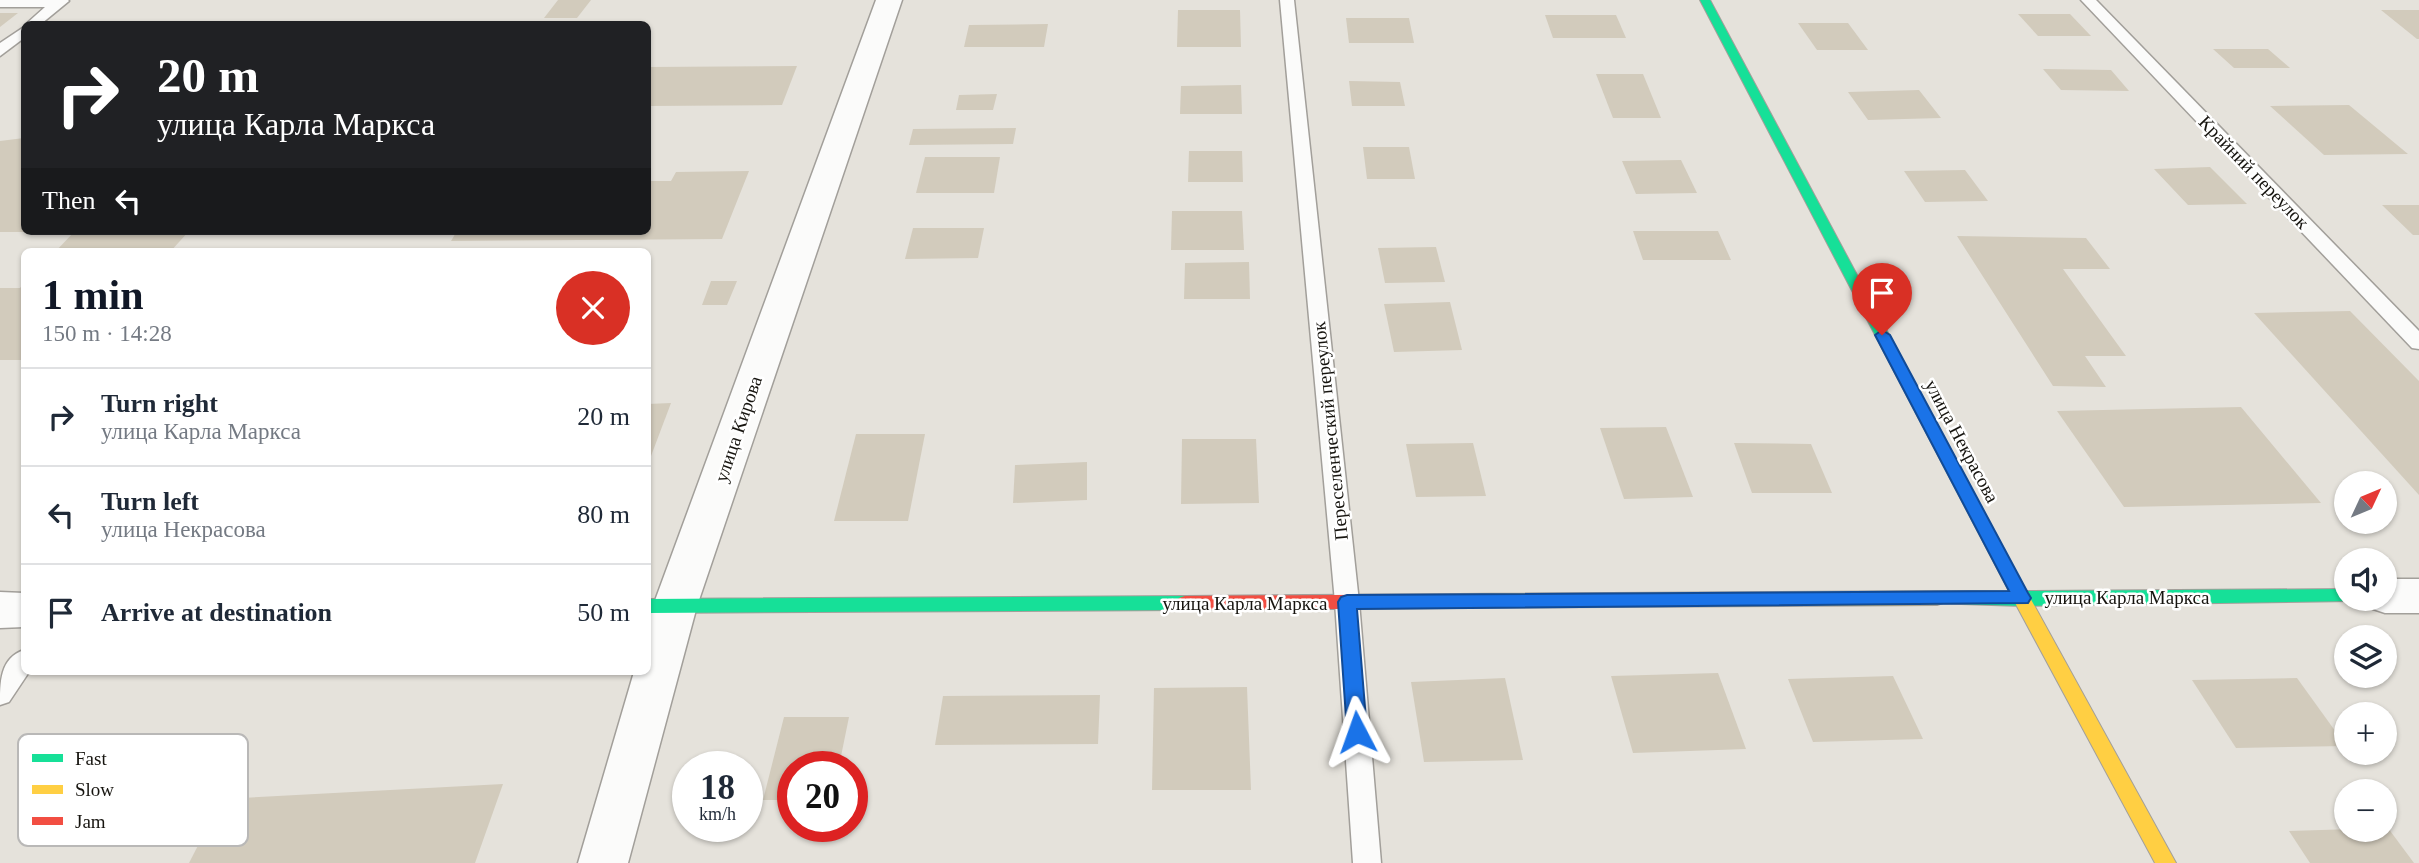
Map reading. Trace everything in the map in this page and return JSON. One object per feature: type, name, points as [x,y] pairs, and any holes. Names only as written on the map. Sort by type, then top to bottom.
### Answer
[{"type":"street","name":"улица Кирова","points":[[651,650],[661,606],[889,0]]},
{"type":"street","name":"улица Некрасова","points":[[1705,0],[2165,863]]},
{"type":"street","name":"улица Карла Маркса","points":[[661,606],[2334,596]]},
{"type":"street","points":[[2397,596],[2419,596]]},
{"type":"street","points":[[0,610],[21,610]]},
{"type":"street","name":"улица Кирова","points":[[603,863],[645,675]]},
{"type":"lane","name":"Переселенческий переулок","points":[[1287,0],[1347,602],[1367,863]]},
{"type":"lane","name":"Крайний переулок","points":[[2088,0],[2419,343]]},
{"type":"lane","points":[[0,3],[61,2]]},
{"type":"lane","points":[[37,21],[61,2]]},
{"type":"lane","points":[[0,51],[21,34]]},
{"type":"lane","points":[[0,694],[21,664]]},
{"type":"building","points":[[558,0],[591,0],[577,18],[544,18]]},
{"type":"building","points":[[1178,10],[1240,10],[1241,47],[1177,47]]},
{"type":"building","points":[[2381,10],[2419,10],[2419,39],[2417,39]]},
{"type":"building","points":[[0,13],[18,13],[0,27]]},
{"type":"building","points":[[2018,14],[2070,14],[2091,36],[2038,36]]},
{"type":"building","points":[[1545,15],[1616,15],[1626,38],[1553,38]]},
{"type":"building","points":[[1346,18],[1409,18],[1414,43],[1349,43]]},
{"type":"building","points":[[1798,23],[1848,23],[1868,50],[1817,50]]},
{"type":"building","points":[[1048,24],[1044,47],[964,47],[969,25]]},
{"type":"building","points":[[2213,49],[2268,49],[2290,68],[2234,68]]},
{"type":"building","points":[[797,66],[782,105],[651,106],[651,67]]},
{"type":"building","points":[[2043,69],[2111,70],[2129,91],[2061,90]]},
{"type":"building","points":[[1596,74],[1643,74],[1661,118],[1613,118]]},
{"type":"building","points":[[1349,81],[1400,82],[1405,106],[1352,106]]},
{"type":"building","points":[[1241,85],[1242,114],[1180,114],[1181,86]]},
{"type":"building","points":[[1919,90],[1941,118],[1868,120],[1848,92]]},
{"type":"building","points":[[997,94],[993,110],[956,110],[959,95]]},
{"type":"building","points":[[2349,105],[2408,154],[2324,155],[2270,106]]},
{"type":"building","points":[[1016,128],[1013,144],[909,145],[913,129]]},
{"type":"building","points":[[21,138],[21,232],[0,232],[0,141]]},
{"type":"building","points":[[1363,147],[1409,147],[1415,179],[1367,179]]},
{"type":"building","points":[[1189,151],[1242,151],[1243,182],[1188,182]]},
{"type":"building","points":[[925,157],[1000,157],[994,193],[916,193]]},
{"type":"building","points":[[1681,160],[1697,193],[1636,194],[1622,161]]},
{"type":"building","points":[[2210,167],[2247,204],[2188,205],[2154,169]]},
{"type":"building","points":[[1965,170],[1988,201],[1925,202],[1904,171]]},
{"type":"building","points":[[749,171],[722,239],[451,241],[455,235],[651,235],[651,181],[671,181],[676,172]]},
{"type":"building","points":[[2382,205],[2419,205],[2419,235],[2413,235]]},
{"type":"building","points":[[1172,211],[1242,211],[1244,250],[1171,250]]},
{"type":"building","points":[[913,228],[984,228],[978,258],[905,259]]},
{"type":"building","points":[[1633,231],[1718,231],[1731,260],[1643,260]]},
{"type":"building","points":[[71,235],[185,235],[174,248],[59,248]]},
{"type":"building","points":[[1957,236],[2086,238],[2110,269],[2063,269],[2126,356],[2085,356],[2106,387],[2053,386]]},
{"type":"building","points":[[1436,247],[1445,282],[1385,283],[1378,248]]},
{"type":"building","points":[[1249,262],[1250,299],[1184,299],[1185,263]]},
{"type":"building","points":[[711,281],[737,281],[727,305],[702,305]]},
{"type":"building","points":[[0,288],[20,288],[21,360],[0,360]]},
{"type":"building","points":[[1450,302],[1462,350],[1394,352],[1384,304]]},
{"type":"building","points":[[2350,311],[2419,381],[2419,495],[2398,471],[2254,313]]},
{"type":"building","points":[[671,403],[651,456],[651,404]]},
{"type":"building","points":[[2241,407],[2321,503],[2124,507],[2057,411]]},
{"type":"building","points":[[1666,427],[1693,497],[1624,499],[1600,428]]},
{"type":"building","points":[[856,434],[925,434],[908,521],[834,521]]},
{"type":"building","points":[[1182,439],[1256,439],[1259,503],[1181,504]]},
{"type":"building","points":[[1473,443],[1486,496],[1416,497],[1406,444]]},
{"type":"building","points":[[1734,443],[1811,444],[1832,493],[1752,493]]},
{"type":"building","points":[[1087,462],[1087,500],[1013,503],[1015,465]]},
{"type":"building","points":[[1718,673],[1746,749],[1633,753],[1611,676]]},
{"type":"building","points":[[1893,676],[1923,739],[1813,742],[1788,679]]},
{"type":"building","points":[[1505,678],[1523,760],[1424,762],[1411,682]]},
{"type":"building","points":[[2297,678],[2334,729],[2334,746],[2236,748],[2192,680]]},
{"type":"building","points":[[1247,687],[1251,790],[1152,790],[1154,688]]},
{"type":"building","points":[[1100,695],[1098,744],[935,745],[943,696]]},
{"type":"building","points":[[784,717],[849,717],[842,751],[777,751],[777,800],[763,800]]},
{"type":"building","points":[[503,784],[475,863],[189,863],[198,846],[248,846],[248,798]]},
{"type":"building","points":[[2334,830],[2334,842],[2397,840],[2414,863],[2310,863],[2289,831]]},
{"type":"traffic: fast","points":[[1705,0],[2022,599]]},
{"type":"traffic: fast","points":[[1937,598],[2334,596]]},
{"type":"traffic: fast","points":[[651,606],[1185,603]]},
{"type":"traffic: slow","points":[[1457,601],[1937,598]]},
{"type":"traffic: slow","points":[[2022,599],[2166,863]]},
{"type":"traffic: jam","points":[[1185,603],[1457,601]]},
{"type":"route","points":[[1357,732],[1347,602],[2022,598],[1882,335]]}]
